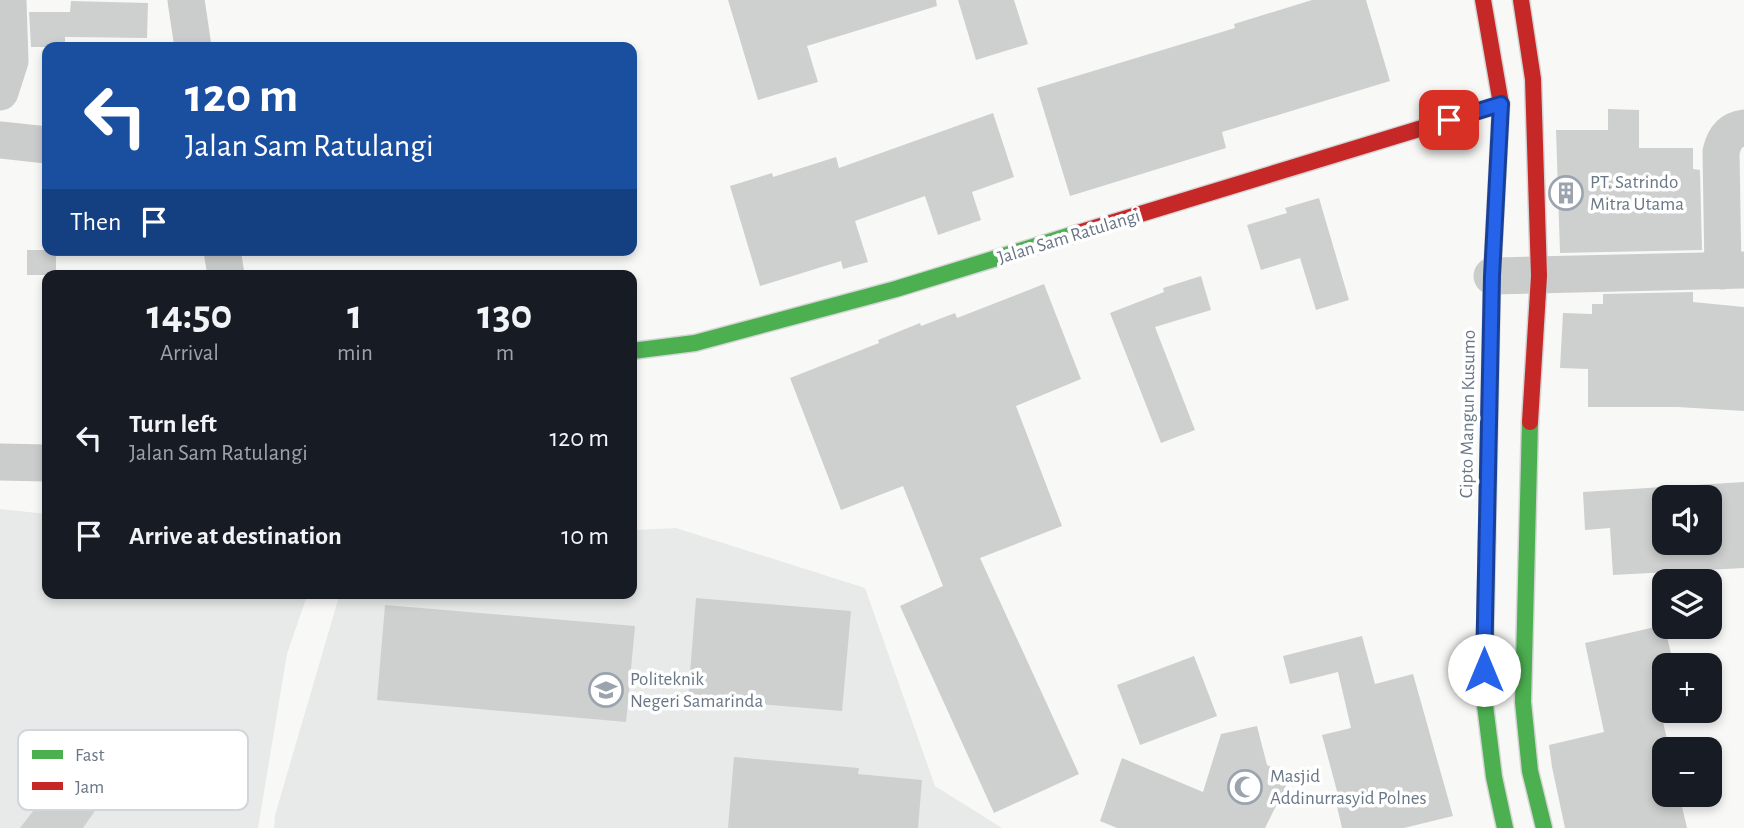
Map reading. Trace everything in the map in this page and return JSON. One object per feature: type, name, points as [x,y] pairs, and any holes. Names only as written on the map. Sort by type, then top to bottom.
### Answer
[{"type":"main road","name":"Cipto Mangun Kusumo","points":[[1483,0],[1501,104],[1492,276],[1484,697],[1494,777],[1505,828]]},
{"type":"main road","points":[[1521,0],[1533,79],[1539,276],[1529,436],[1523,702],[1530,771],[1544,828]]},
{"type":"main road","name":"Jalan Sam Ratulangi","points":[[637,350],[695,343],[897,289],[1501,104]]},
{"type":"street","points":[[0,92],[10,61],[8,0]]},
{"type":"street","points":[[186,0],[192,42]]},
{"type":"street","points":[[1492,276],[1734,271],[1721,152],[1729,133],[1744,128]]},
{"type":"street","points":[[0,140],[42,144]]},
{"type":"street","points":[[0,462],[42,463]]},
{"type":"shaded area","points":[[0,509],[42,513],[42,599],[306,599],[287,654],[258,828],[0,828]]},
{"type":"shaded area","name":"Politeknik Negeri Samarinda","points":[[676,528],[865,588],[935,786],[1002,828],[274,828],[275,815],[338,599],[637,599],[637,530]]},
{"type":"building","points":[[728,0],[936,0],[937,6],[807,46],[818,82],[758,100]]},
{"type":"building","points":[[958,0],[1014,0],[1028,44],[976,60]]},
{"type":"building","points":[[1312,0],[1366,0],[1390,81],[1222,132],[1226,148],[1070,196],[1037,88],[1235,28],[1234,24]]},
{"type":"building","points":[[71,1],[148,3],[147,38],[65,37],[65,42],[42,42],[42,47],[31,47],[29,12],[70,12]]},
{"type":"building","points":[[1608,109],[1639,110],[1639,148],[1693,148],[1693,169],[1700,170],[1702,250],[1560,253],[1556,130],[1608,130]]},
{"type":"building","points":[[993,113],[1014,177],[972,192],[981,220],[938,235],[925,196],[855,221],[868,262],[843,269],[841,261],[760,286],[730,186],[772,173],[773,177],[836,157],[839,168]]},
{"type":"building","points":[[1319,198],[1349,300],[1316,310],[1300,258],[1261,270],[1247,225],[1287,213],[1285,208]]},
{"type":"building","points":[[27,250],[42,250],[42,256],[56,256],[56,270],[42,270],[42,275],[27,275]]},
{"type":"building","points":[[1201,276],[1211,310],[1155,327],[1195,430],[1161,443],[1110,313],[1164,292],[1163,288]]},
{"type":"building","points":[[1044,284],[1081,379],[1016,406],[1062,526],[980,558],[1079,774],[994,813],[900,606],[943,586],[903,486],[841,510],[790,378],[879,343],[878,340],[920,323],[921,326],[955,313],[957,318]]},
{"type":"building","points":[[1693,292],[1693,302],[1744,307],[1744,411],[1677,407],[1588,407],[1588,369],[1560,368],[1563,313],[1592,314],[1592,304],[1603,304],[1603,294]]},
{"type":"building","points":[[1744,482],[1744,568],[1652,569],[1652,573],[1613,575],[1610,528],[1585,530],[1583,492],[1652,488],[1652,555],[1722,555],[1722,485],[1696,485]]},
{"type":"building","points":[[696,598],[851,611],[842,711],[688,698]]},
{"type":"building","points":[[385,605],[635,626],[626,722],[377,700]]},
{"type":"building","points":[[1652,628],[1652,639],[1668,639],[1671,653],[1652,653],[1652,723],[1663,723],[1666,737],[1652,737],[1652,807],[1682,807],[1687,828],[1565,828],[1549,745],[1604,732],[1585,643]]},
{"type":"building","points":[[1362,636],[1375,684],[1413,674],[1453,816],[1404,828],[1342,828],[1334,794],[1338,795],[1322,735],[1351,728],[1338,672],[1290,684],[1283,656]]},
{"type":"building","points":[[1194,656],[1217,716],[1140,745],[1117,685]]},
{"type":"building","points":[[1257,726],[1267,765],[1291,776],[1265,828],[1117,828],[1100,821],[1122,758],[1203,792],[1221,734]]},
{"type":"building","points":[[734,757],[859,768],[858,774],[922,780],[918,828],[728,828]]},
{"type":"building","points":[[34,810],[96,810],[83,828],[20,828]]},
{"type":"traffic: fast","points":[[637,350],[695,343],[896,289],[1078,233]]},
{"type":"traffic: fast","points":[[1530,422],[1523,702],[1530,771],[1544,828]]},
{"type":"traffic: fast","points":[[1487,542],[1484,697],[1494,777],[1505,828]]},
{"type":"traffic: jam","points":[[1483,0],[1501,104],[1492,276],[1487,542]]},
{"type":"traffic: jam","points":[[1521,0],[1533,79],[1539,276],[1530,422]]},
{"type":"traffic: jam","points":[[1078,233],[1501,104]]},
{"type":"place","name":"PT. Satrindo Mitra Utama","points":[[1566,193]]},
{"type":"place","name":"Politeknik Negeri Samarinda","points":[[606,690]]},
{"type":"place","name":"Masjid Addinurrasyid Polnes","points":[[1245,787]]},
{"type":"route","points":[[1449,120],[1501,104],[1492,276],[1484,670]]}]
